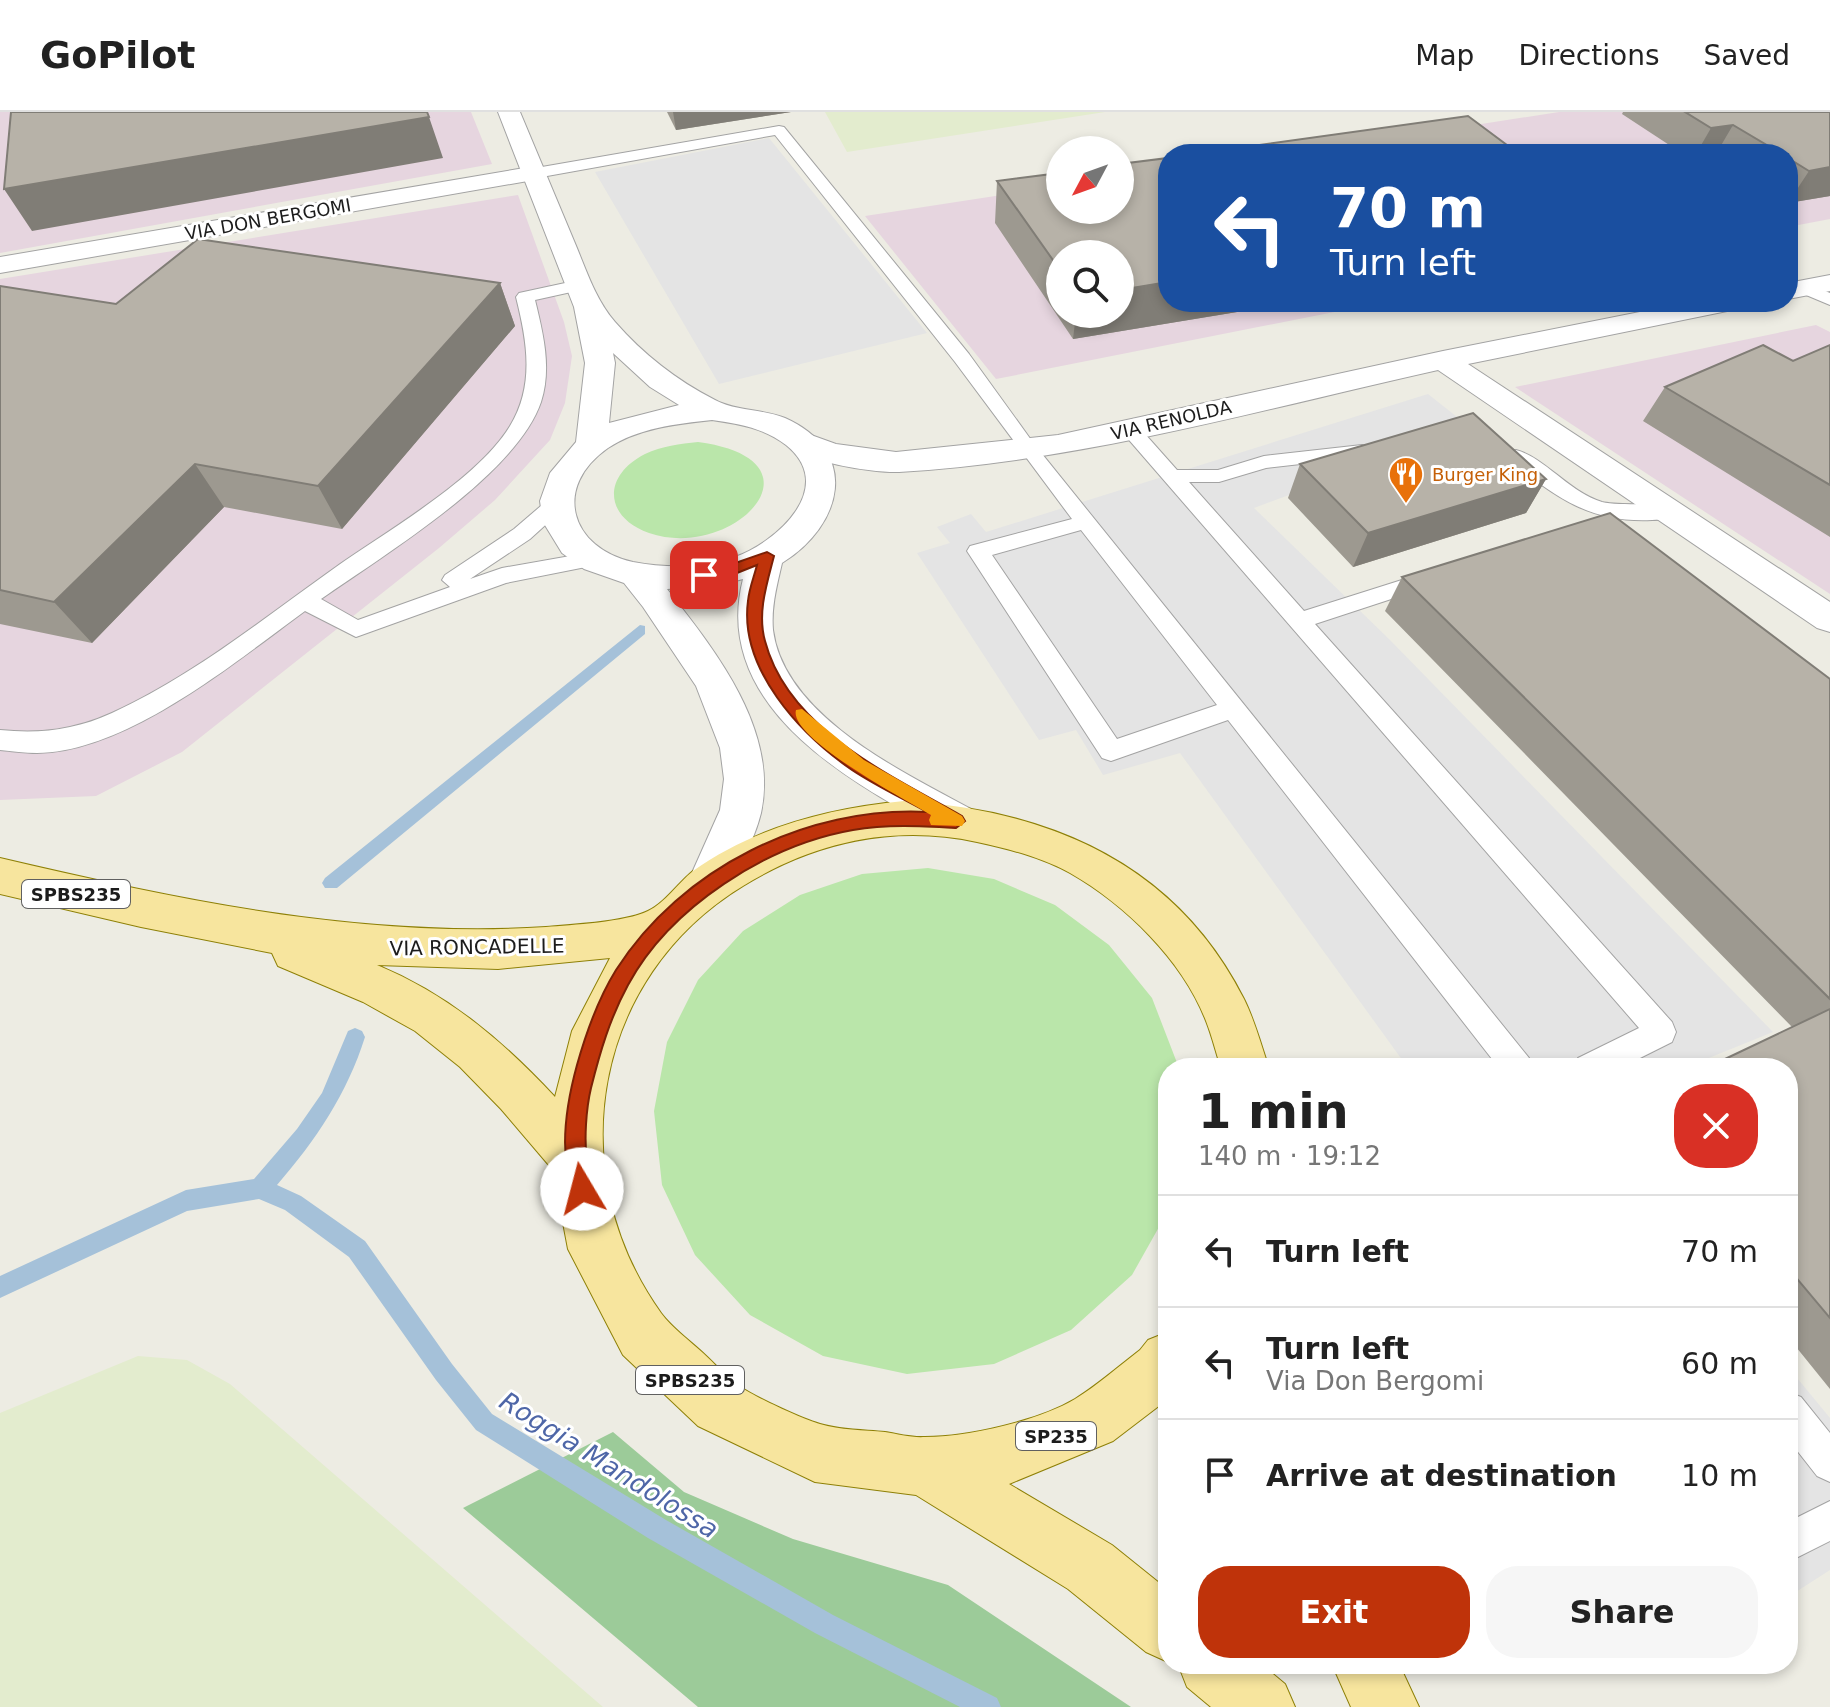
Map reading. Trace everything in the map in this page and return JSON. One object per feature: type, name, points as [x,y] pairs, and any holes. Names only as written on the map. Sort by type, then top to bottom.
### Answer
[{"type":"main road","points":[[576,1159],[580,1093],[596,1031],[623,976],[660,928],[709,884],[754,857],[802,836],[852,823],[904,818],[956,821],[1022,835],[1085,861],[1141,900],[1190,950],[1227,1012],[1242,1058]]},
{"type":"main road","name":"VIA RONCADELLE","points":[[0,876],[247,932],[378,949],[479,951],[572,945],[660,928]]},
{"type":"main road","name":"SPBS235","points":[[247,932],[406,1001],[452,1031],[511,1080],[576,1159],[595,1249],[643,1335],[718,1406],[815,1453],[925,1467],[1090,1567],[1158,1622]]},
{"type":"main road","name":"SP235","points":[[925,1467],[1013,1454],[1093,1421],[1158,1372]]},
{"type":"main road","points":[[1222,1674],[1262,1707]]},
{"type":"main road","points":[[1369,1674],[1386,1707]]},
{"type":"street","points":[[509,112],[584,296],[600,363],[591,446]]},
{"type":"street","name":"VIA DON BERGOMI","points":[[0,265],[536,173]]},
{"type":"street","points":[[584,296],[639,367],[671,391],[712,411]]},
{"type":"street","name":"VIA RENOLDA","points":[[800,441],[830,453],[896,462],[1058,445],[1443,360],[1682,312]]},
{"type":"street","points":[[1443,360],[1830,619]]},
{"type":"street","points":[[712,411],[762,420],[800,441],[820,470],[822,487],[819,504],[808,523],[791,541],[767,556],[727,572],[681,578],[636,575],[593,559],[572,543],[560,524],[556,504],[560,483],[572,463],[591,446],[626,426],[668,414],[712,411]]},
{"type":"street","name":"VIA RENOLDA","points":[[819,504],[832,488],[896,462]]},
{"type":"street","points":[[767,556],[755,601],[757,640],[777,686],[817,733],[858,765],[956,821]]},
{"type":"street","points":[[636,575],[679,627],[734,726],[746,778],[741,811],[709,884]]},
{"type":"lane","points":[[536,173],[779,130],[954,348],[1027,448],[1510,1058]]},
{"type":"lane","points":[[0,740],[14,744],[63,739],[114,724],[158,702],[479,476],[508,447],[529,411],[538,367],[533,320],[525,297],[584,296]]},
{"type":"lane","points":[[1130,429],[1661,1032],[1609,1058]]},
{"type":"lane","points":[[1172,476],[1219,476],[1264,462],[1352,454],[1381,445]]},
{"type":"lane","points":[[1502,446],[1572,498],[1598,510],[1628,515],[1670,512]]},
{"type":"lane","points":[[1572,498],[1580,517],[1577,527]]},
{"type":"lane","points":[[396,613],[483,563],[556,504]]},
{"type":"lane","points":[[1085,522],[978,551],[1111,751],[1233,709]]},
{"type":"lane","points":[[304,600],[356,629],[502,576],[593,559]]},
{"type":"lane","points":[[1299,621],[1448,572]]},
{"type":"lane","points":[[1798,1423],[1830,1463]]},
{"type":"lane","points":[[1798,1538],[1830,1520]]},
{"type":"shaded area","points":[[0,112],[471,112],[492,164],[0,253]]},
{"type":"shaded area","points":[[1559,112],[1830,112],[1830,219],[1798,225],[1798,144],[1485,144],[1462,127]]},
{"type":"shaded area","points":[[769,138],[927,333],[719,384],[595,172]]},
{"type":"shaded area","points":[[1046,188],[1046,224],[1127,224],[1158,283],[1158,312],[1334,312],[996,379],[865,216]]},
{"type":"shaded area","points":[[518,195],[564,322],[572,356],[565,403],[550,440],[495,500],[439,548],[182,752],[96,796],[0,800],[0,279]]},
{"type":"shaded area","points":[[1816,325],[1830,332],[1830,594],[1515,387]]},
{"type":"shaded area","points":[[1428,394],[1471,428],[1254,508],[1389,639],[1773,1032],[1709,1058],[1401,1058],[1180,753],[1103,775],[1076,730],[1039,740],[917,553],[950,543],[937,527],[971,514],[986,532]]},
{"type":"shaded area","points":[[1798,1379],[1830,1418],[1830,1570],[1798,1591]]},
{"type":"green space","points":[[825,112],[1105,112],[847,152]]},
{"type":"green space","points":[[698,442],[738,452],[759,468],[764,486],[755,505],[737,522],[711,534],[681,538],[649,533],[623,517],[614,496],[621,473],[631,463],[658,449]]},
{"type":"green space","points":[[928,868],[994,879],[1055,905],[1109,945],[1152,998],[1175,1058],[1158,1058],[1158,1229],[1132,1275],[1071,1330],[994,1364],[907,1374],[823,1356],[750,1315],[695,1255],[662,1185],[654,1111],[667,1042],[698,980],[743,931],[800,895],[862,874]]},
{"type":"green space","points":[[138,1356],[187,1360],[230,1384],[603,1707],[0,1707],[0,1413]]},
{"type":"green space","points":[[613,1432],[684,1492],[793,1539],[948,1585],[1131,1707],[698,1707],[463,1508]]},
{"type":"building","points":[[11,112],[427,112],[429,117],[4,189]]},
{"type":"building","points":[[1685,112],[1830,112],[1830,167],[1809,171],[1798,164],[1798,144],[1765,144],[1733,125],[1711,128]]},
{"type":"building","points":[[1468,116],[1506,144],[1267,144]]},
{"type":"building","points":[[1158,159],[1158,284],[1134,288],[1134,240],[1046,240],[1046,250],[997,181],[1046,175],[1046,224],[1134,224],[1134,162]]},
{"type":"building","points":[[198,239],[500,283],[318,486],[195,464],[54,602],[0,590],[0,286],[116,304]]},
{"type":"building","points":[[1763,345],[1793,361],[1830,345],[1830,485],[1665,387]]},
{"type":"building","points":[[1473,413],[1546,479],[1368,533],[1300,464]]},
{"type":"building","points":[[1610,513],[1830,679],[1830,999],[1402,577]]},
{"type":"building","points":[[1830,1009],[1830,1318],[1798,1280],[1798,1058],[1727,1058]]},
{"type":"waterway","points":[[331,883],[640,630]]},
{"type":"waterway","points":[[260,1188],[304,1136],[329,1099],[340,1080],[355,1037]]},
{"type":"waterway","name":"Roggia Mandolossa","points":[[0,1287],[186,1201],[260,1188]]},
{"type":"waterway","name":"Roggia Mandolossa","points":[[260,1188],[293,1203],[357,1249],[444,1372],[484,1422],[657,1529],[824,1624],[988,1707]]},
{"type":"slow traffic","points":[[802,715],[817,733],[858,765],[956,821],[937,820]]},
{"type":"place","name":"Burger King","points":[[1406,505]]},
{"type":"route","points":[[582,1189],[576,1159],[580,1093],[596,1031],[623,976],[660,928],[709,884],[754,857],[802,836],[852,823],[904,818],[956,821],[858,765],[817,733],[777,686],[757,640],[755,601],[767,556],[727,572],[704,575]]}]
